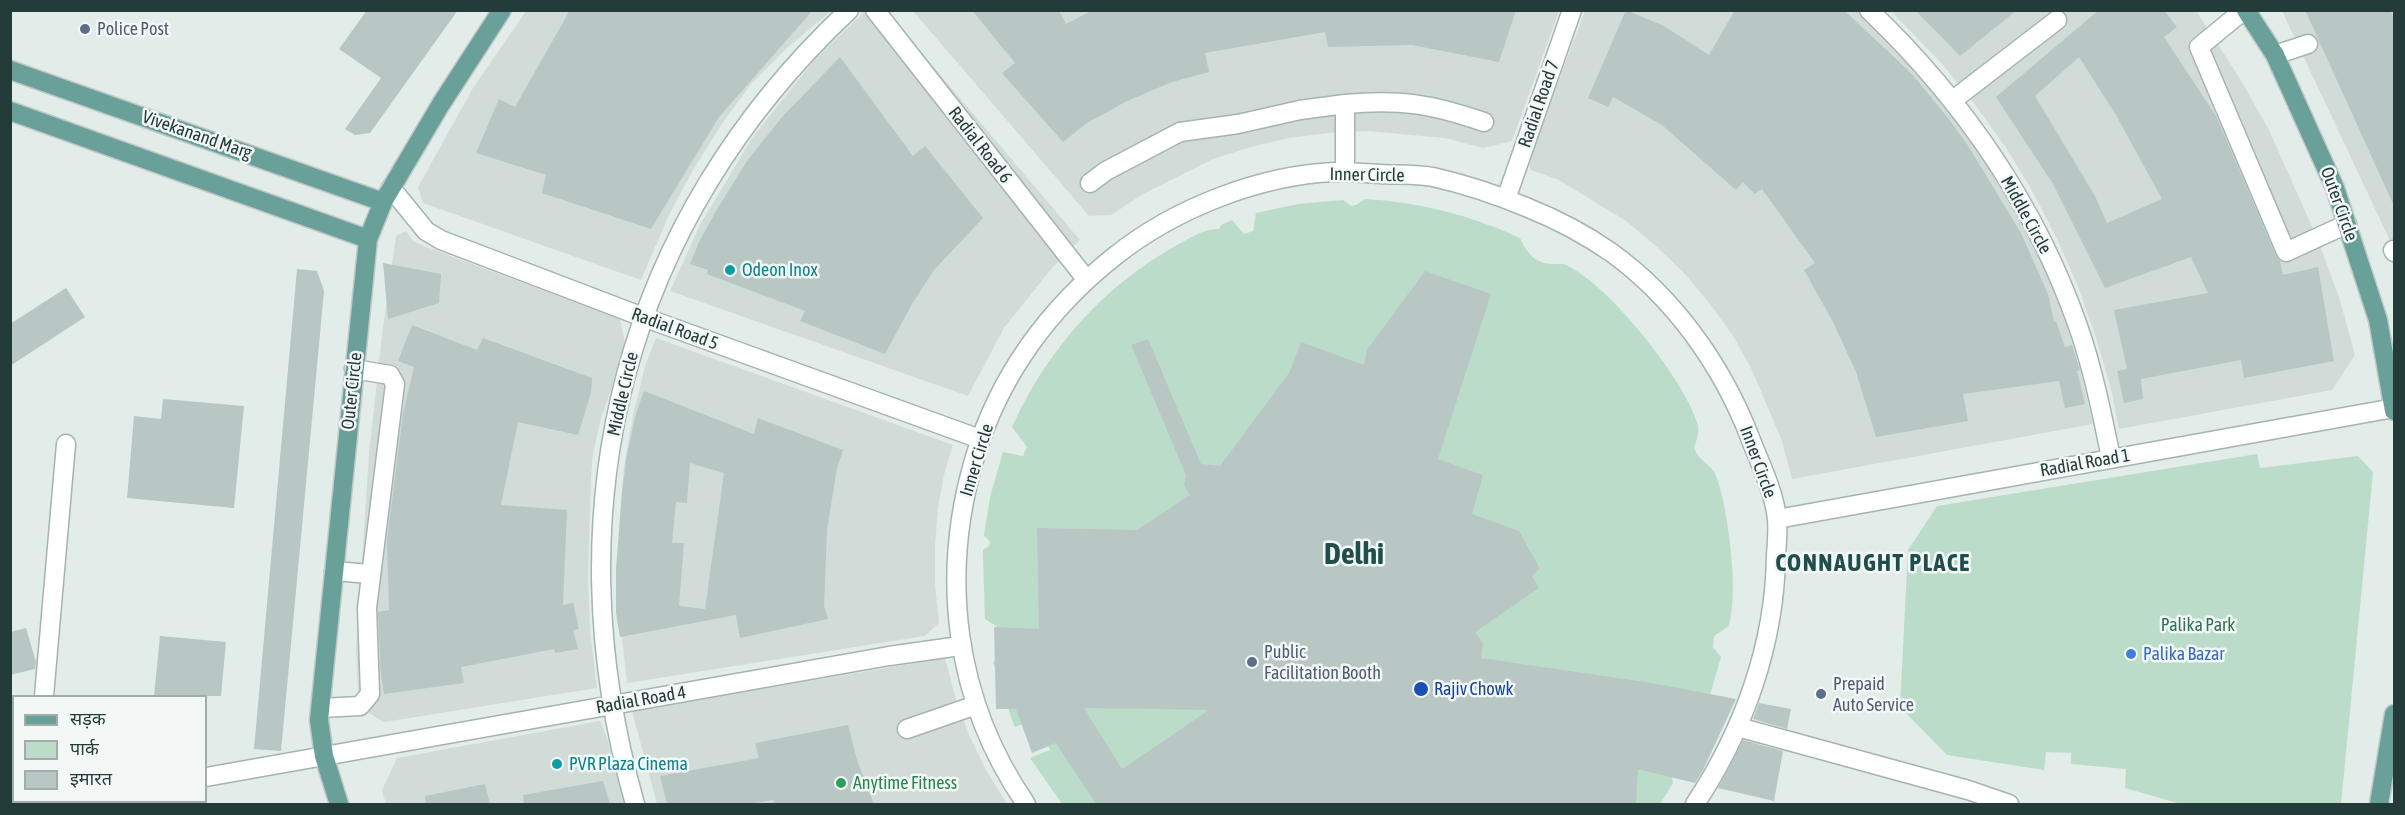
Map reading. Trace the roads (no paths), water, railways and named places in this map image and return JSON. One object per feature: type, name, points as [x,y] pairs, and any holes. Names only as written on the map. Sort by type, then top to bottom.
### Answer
[{"type":"main road","name":"Outer Circle","points":[[339,804],[324,756],[319,720],[368,239],[387,195],[501,10]]},
{"type":"main road","name":"Outer Circle","points":[[2245,10],[2276,55],[2335,188],[2378,320],[2394,409]]},
{"type":"main road","name":"Vivekanand Marg","points":[[10,70],[387,195]]},
{"type":"main road","points":[[10,111],[368,239]]},
{"type":"main road","points":[[2378,320],[2394,339]]},
{"type":"main road","points":[[2379,804],[2394,714]]},
{"type":"street","name":"Middle Circle","points":[[635,804],[611,705],[601,612],[600,559],[603,506],[609,453],[620,401],[643,317],[677,238],[705,188],[739,135],[776,85],[818,39],[849,10]]},
{"type":"street","name":"Radial Road 6","points":[[875,10],[1086,279]]},
{"type":"street","name":"Radial Road 7","points":[[1506,199],[1572,10]]},
{"type":"street","name":"Middle Circle","points":[[1869,10],[1904,43],[1953,100],[2024,205],[2054,265],[2078,327],[2097,392],[2111,458]]},
{"type":"street","points":[[2245,10],[2199,47],[2286,252],[2347,224]]},
{"type":"street","points":[[1953,100],[2057,20]]},
{"type":"street","points":[[2276,55],[2308,44]]},
{"type":"street","points":[[1090,183],[1107,171],[1180,132],[1238,124],[1300,110],[1381,101],[1411,102],[1456,112],[1484,122]]},
{"type":"street","points":[[1345,104],[1345,172]]},
{"type":"street","name":"Inner Circle","points":[[1026,804],[994,749],[976,705],[960,646],[956,562],[958,541],[968,479],[980,439],[999,394],[1024,352],[1043,326],[1086,279],[1136,240],[1190,209],[1259,184],[1331,172],[1345,172],[1430,176],[1506,199],[1561,222],[1612,253],[1655,289],[1704,348],[1735,398],[1767,481],[1777,519],[1776,581],[1766,647],[1738,727],[1716,773],[1695,804]]},
{"type":"street","name":"Radial Road 5","points":[[387,195],[426,231],[441,240],[643,317],[980,439]]},
{"type":"street","points":[[321,708],[360,706],[370,694],[367,608],[395,384],[390,375],[354,369]]},
{"type":"street","name":"Radial Road 1","points":[[1777,519],[2394,409]]},
{"type":"street","points":[[44,695],[66,444]]},
{"type":"street","points":[[334,571],[370,574]]},
{"type":"street","name":"Radial Road 4","points":[[207,777],[889,656],[960,646]]},
{"type":"street","points":[[907,729],[976,705]]},
{"type":"street","points":[[1738,727],[1968,790],[2009,804]]},
{"type":"place","name":"Police Post","points":[[85,29]]},
{"type":"place","name":"Odeon Inox","points":[[730,270]]},
{"type":"place","name":"Palika Bazar","points":[[2131,654]]},
{"type":"place","name":"Public Facilitation Booth","points":[[1252,662]]},
{"type":"place","name":"Rajiv Chowk","points":[[1421,689]]},
{"type":"place","name":"Prepaid Auto Service","points":[[1821,694]]},
{"type":"place","name":"PVR Plaza Cinema","points":[[557,764]]},
{"type":"place","name":"Anytime Fitness","points":[[841,783]]},
{"type":"district","name":"Delhi","points":[[1354,555]]},
{"type":"district","name":"CONNAUGHT PLACE","points":[[1873,563]]},
{"type":"park label","name":"Palika Park","points":[[2198,625]]}]
